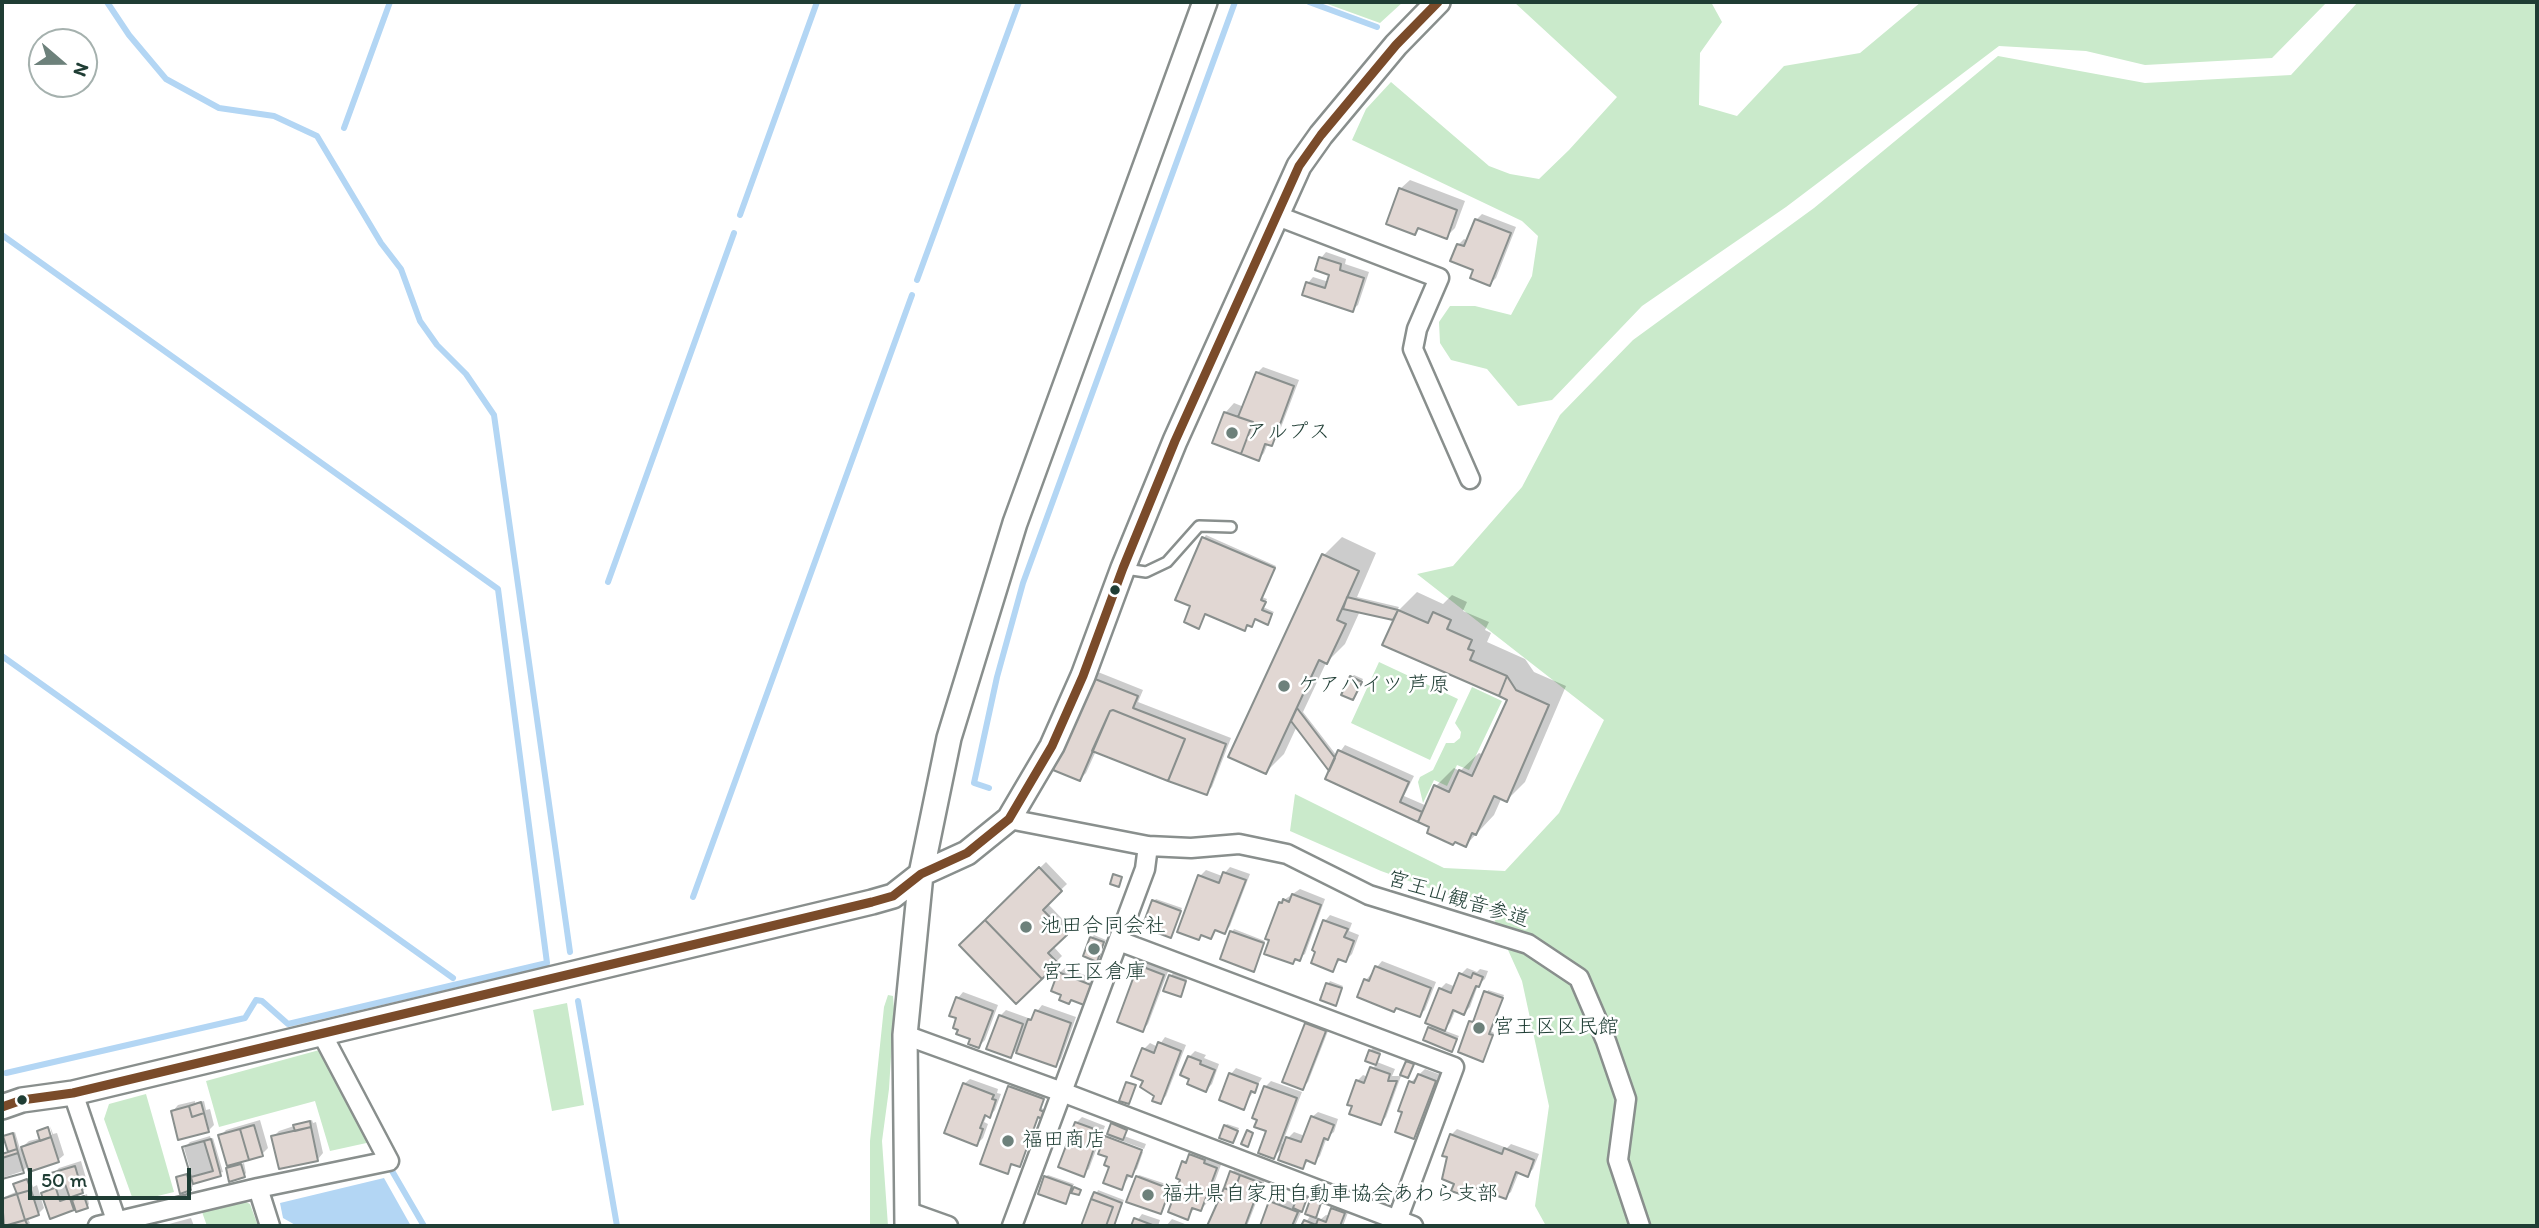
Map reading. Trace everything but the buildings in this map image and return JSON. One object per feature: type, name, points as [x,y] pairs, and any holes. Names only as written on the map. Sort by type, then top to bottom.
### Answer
[{"type":"street","points":[[948,1226],[906,1219],[905,1035],[921,874],[949,738],[1015,523],[1077,346],[1205,2]]},
{"type":"street","points":[[2,1107],[22,1100],[73,1093],[872,902],[893,896],[921,874],[967,853],[1009,819],[1052,746],[1083,676],[1123,568],[1175,441],[1299,166],[1321,135],[1396,45],[1438,2]]},
{"type":"street","points":[[1275,215],[1439,278],[1417,329],[1413,349],[1471,479]]},
{"type":"street","name":"宮王山観音参道","points":[[1009,819],[1148,846],[1191,848],[1239,844],[1287,854],[1369,895],[1528,944],[1579,978],[1606,1041],[1626,1099],[1618,1160],[1640,1226]]},
{"type":"street","points":[[1012,1226],[1145,869],[1148,846]]},
{"type":"street","points":[[905,1035],[1062,1092],[1402,1224],[1454,1067],[1119,941]]},
{"type":"street","points":[[98,1226],[117,1224],[258,1188],[389,1161],[322,1034]]},
{"type":"street","points":[[73,1093],[117,1224]]},
{"type":"street","points":[[258,1188],[270,1226]]},
{"type":"lane","points":[[1123,568],[1146,572],[1167,562],[1199,526],[1231,527]]},
{"type":"green space","points":[[1322,2],[1403,2],[1380,23]]},
{"type":"green space","points":[[1514,2],[1711,2],[1722,22],[1700,53],[1699,105],[1737,116],[1784,66],[1860,53],[1921,2],[2327,2],[2272,58],[2145,65],[2086,51],[1999,46],[1786,207],[1642,306],[1552,400],[1518,406],[1487,369],[1451,360],[1440,343],[1439,322],[1450,306],[1475,306],[1511,315],[1532,276],[1538,236],[1522,221],[1352,140],[1366,109],[1391,82],[1489,166],[1510,174],[1539,179],[1617,97]]},
{"type":"green space","points":[[2358,2],[2537,2],[2537,1226],[1546,1226],[1535,1206],[1549,1106],[1522,981],[1490,910],[1381,871],[1290,831],[1295,794],[1444,868],[1505,871],[1559,813],[1604,720],[1417,574],[1453,566],[1522,487],[1560,415],[1633,340],[1814,208],[1998,56],[2145,83],[2291,75]]},
{"type":"green space","points":[[1379,662],[1458,699],[1430,760],[1351,723]]},
{"type":"green space","points":[[1472,687],[1502,701],[1469,770],[1457,765],[1447,786],[1434,780],[1423,803],[1418,782],[1420,777],[1433,770],[1446,743],[1454,743],[1460,738],[1461,732],[1455,723]]},
{"type":"green space","points":[[888,995],[893,996],[894,1008],[889,1089],[882,1141],[888,1226],[870,1226],[870,1141],[884,1007]]},
{"type":"green space","points":[[567,1003],[584,1105],[552,1111],[533,1010]]},
{"type":"green space","points":[[323,1049],[371,1142],[330,1151],[315,1101],[219,1127],[206,1081]]},
{"type":"green space","points":[[146,1094],[174,1192],[141,1200],[132,1197],[104,1119],[109,1104]]},
{"type":"green space","points":[[244,1201],[250,1204],[258,1226],[207,1226],[202,1212]]},
{"type":"water","points":[[384,1178],[411,1226],[297,1226],[283,1218],[280,1203]]},
{"type":"waterway","points":[[107,2],[129,35],[166,79],[219,108],[274,116],[317,136],[381,243],[401,269],[420,321],[437,345],[466,374],[494,415],[570,952]]},
{"type":"waterway","points":[[344,128],[390,2]]},
{"type":"waterway","points":[[740,215],[817,2]]},
{"type":"waterway","points":[[917,280],[1019,2]]},
{"type":"waterway","points":[[989,788],[974,783],[997,677],[1023,583],[1235,2]]},
{"type":"waterway","points":[[1309,2],[1377,27]]},
{"type":"waterway","points":[[608,582],[734,233]]},
{"type":"waterway","points":[[2,235],[498,589],[547,963],[288,1024],[262,1001],[256,1000],[245,1018],[6,1073]]},
{"type":"waterway","points":[[693,897],[912,295]]},
{"type":"waterway","points":[[2,656],[453,978]]},
{"type":"waterway","points":[[578,1001],[617,1226]]},
{"type":"waterway","points":[[388,1164],[424,1226]]},
{"type":"transit line","points":[[2,1107],[22,1100],[73,1093],[872,902],[893,896],[921,874],[967,853],[1009,819],[1052,746],[1083,676],[1123,568],[1175,441],[1299,166],[1321,135],[1396,45],[1438,2]]},
{"type":"place","name":"アルプス","points":[[1232,433]]},
{"type":"place","name":"ケアハイツ 芦原","points":[[1284,686]]},
{"type":"place","name":"池田合同会社","points":[[1026,927]]},
{"type":"place","name":"宮王区倉庫","points":[[1094,949]]},
{"type":"place","name":"宮王区区民館","points":[[1479,1028]]},
{"type":"place","name":"福田商店","points":[[1008,1141]]},
{"type":"place","name":"福井県自家用自動車協会あわら支部","points":[[1148,1195]]}]
